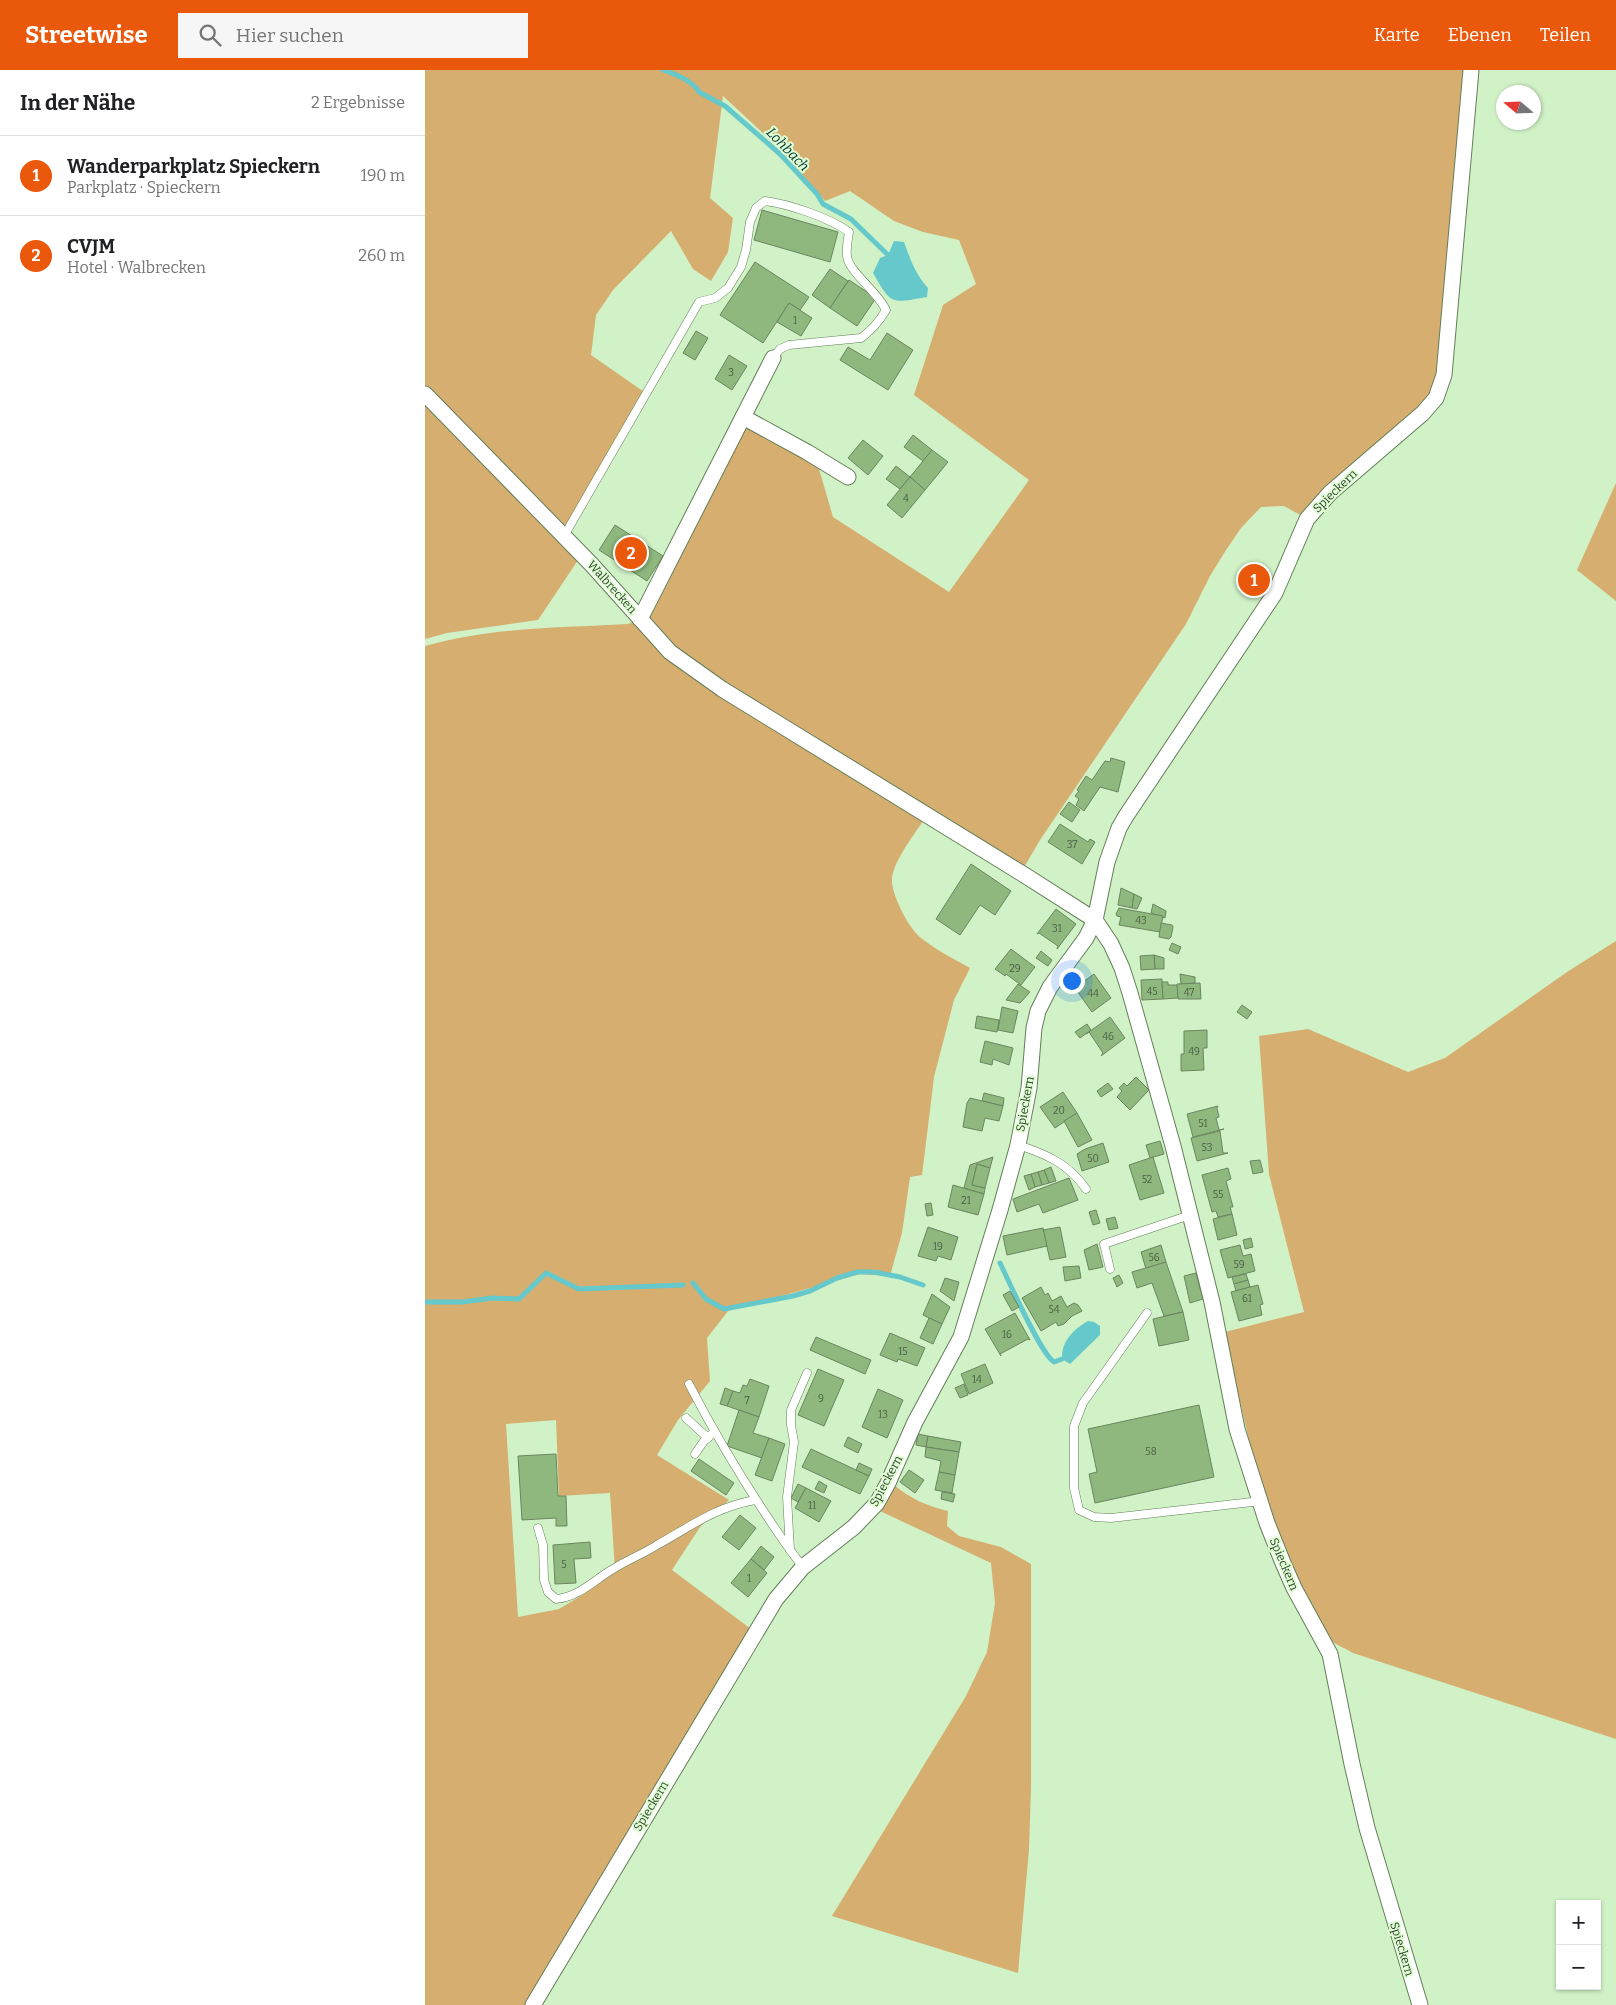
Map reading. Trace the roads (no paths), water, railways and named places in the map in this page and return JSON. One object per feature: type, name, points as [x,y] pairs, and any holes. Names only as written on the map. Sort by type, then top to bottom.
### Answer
[{"type":"street","name":"Spieckern","points":[[533,2005],[755,1632],[779,1595],[803,1567],[863,1519],[877,1503],[888,1484],[915,1422],[961,1337],[1000,1210],[1017,1145],[1029,1088],[1034,1028],[1038,1010],[1046,992],[1086,938],[1095,920],[1107,862],[1119,828],[1136,800],[1245,641],[1275,593],[1307,519],[1330,493],[1423,413],[1436,398],[1441,388],[1444,375],[1471,70]]},
{"type":"street","name":"Walbrecken","points":[[425,394],[564,536],[640,619],[773,358]]},
{"type":"street","points":[[743,417],[848,477]]},
{"type":"street","name":"Spieckern","points":[[640,619],[670,652],[715,685],[1095,920],[1111,944],[1122,968],[1130,993],[1190,1216],[1218,1326],[1237,1428],[1269,1530],[1294,1588],[1330,1654],[1367,1828],[1420,2005]]},
{"type":"lane","points":[[564,536],[699,302],[715,298],[728,288],[741,267],[746,250],[750,222],[756,208],[765,201],[778,203],[839,225],[849,232],[847,257],[851,267],[882,302],[886,310],[870,332],[861,338],[789,345],[780,349],[773,358]]},
{"type":"lane","points":[[1017,1145],[1039,1151],[1060,1162],[1078,1178],[1086,1189]]},
{"type":"lane","points":[[1110,1269],[1104,1244],[1190,1216]]},
{"type":"lane","points":[[1147,1313],[1083,1403],[1074,1426],[1074,1488],[1079,1510],[1094,1517],[1111,1518],[1261,1501]]},
{"type":"lane","points":[[790,1550],[787,1497],[794,1442],[791,1410],[807,1373]]},
{"type":"lane","points":[[689,1384],[711,1435],[803,1567]]},
{"type":"lane","points":[[686,1418],[711,1435]]},
{"type":"lane","points":[[695,1454],[703,1441],[711,1435]]},
{"type":"lane","points":[[538,1528],[543,1545],[544,1580],[548,1592],[556,1599],[567,1598],[582,1591],[613,1569],[711,1514],[731,1505],[755,1500]]},
{"type":"water","points":[[894,241],[904,242],[911,261],[928,288],[927,297],[894,300],[884,292],[879,284],[873,273],[880,258],[888,255]]},
{"type":"water","points":[[1088,1321],[1100,1326],[1100,1335],[1070,1364],[1062,1359],[1066,1341],[1073,1332]]},
{"type":"waterway","name":"Lohbach","points":[[663,70],[683,78],[693,84],[699,92],[725,106],[780,154],[817,194],[823,204],[851,219],[888,255]]},
{"type":"waterway","points":[[1000,1263],[1025,1316],[1048,1356],[1054,1362],[1062,1359]]},
{"type":"waterway","points":[[693,1283],[706,1299],[724,1309],[793,1296],[857,1272],[874,1272],[900,1277],[923,1285]]},
{"type":"waterway","points":[[425,1302],[462,1302],[493,1298],[519,1299],[546,1273],[579,1289],[683,1285]]},
{"type":"place","name":"CVJM","points":[[631,553]]},
{"type":"place","name":"Wanderparkplatz Spieckern","points":[[1254,580]]}]
